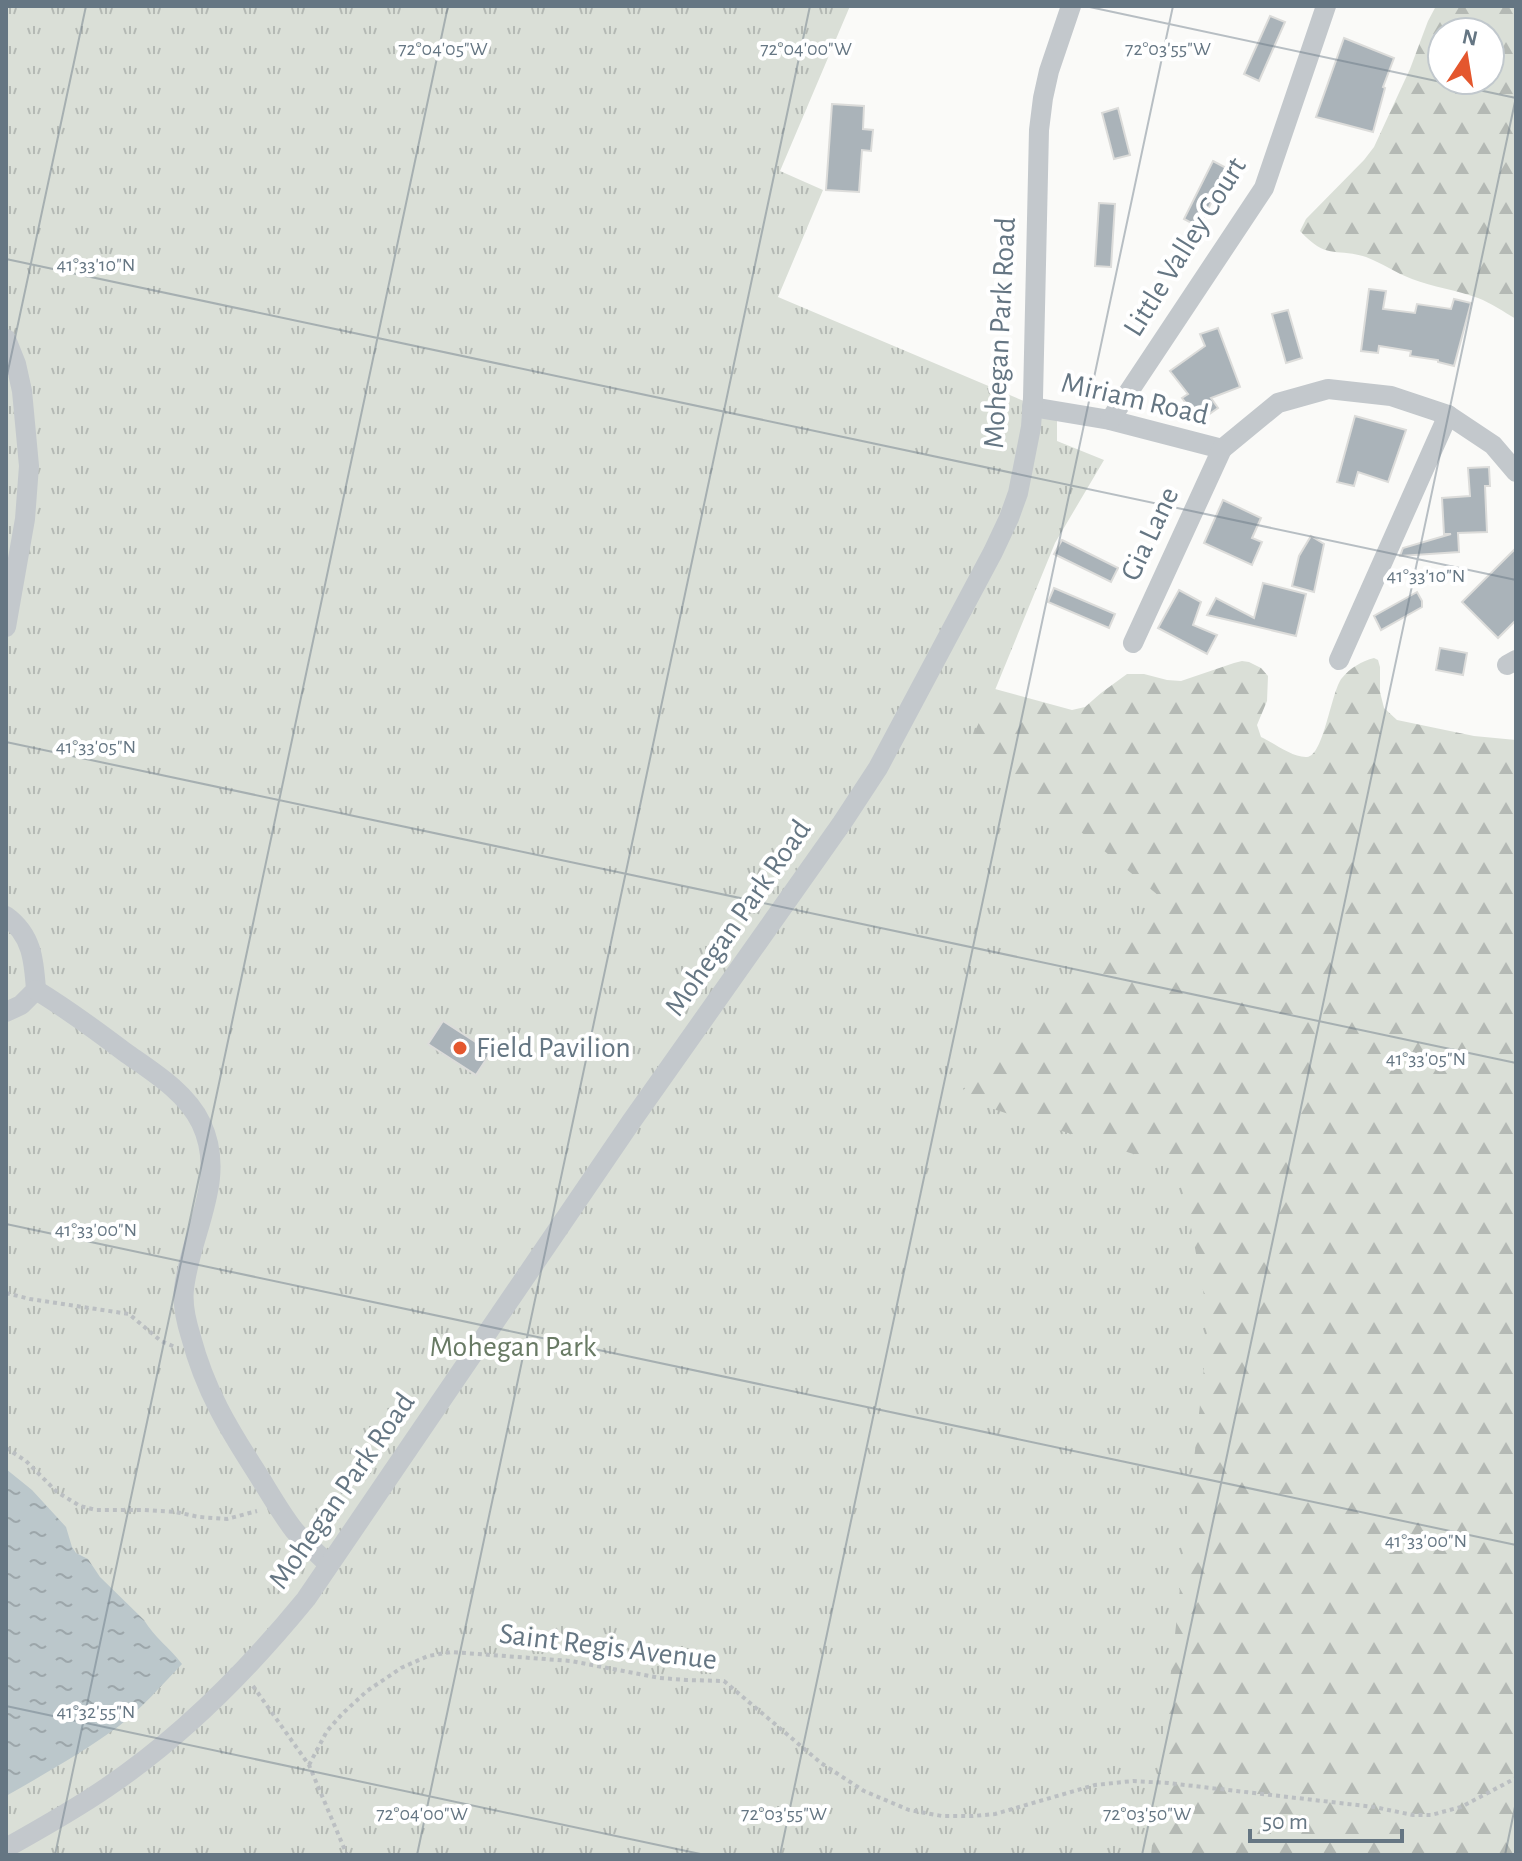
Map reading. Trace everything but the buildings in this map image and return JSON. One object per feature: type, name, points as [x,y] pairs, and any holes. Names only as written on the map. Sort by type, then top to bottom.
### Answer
[{"type":"street","name":"Mohegan Park Road","points":[[6,1848],[96,1795],[174,1736],[286,1624],[878,768],[980,577],[1009,518],[1020,485],[1032,407],[1039,130],[1051,60],[1071,6]]},
{"type":"street","name":"Little Valley Court","points":[[1110,420],[1264,188],[1326,6]]},
{"type":"street","points":[[6,339],[20,382],[29,466],[25,519],[6,627]]},
{"type":"street","name":"Miriam Road","points":[[1032,407],[1110,420],[1222,449],[1278,403],[1328,389],[1391,396],[1448,415],[1493,445],[1516,472]]},
{"type":"street","points":[[1339,660],[1448,415]]},
{"type":"street","name":"Gia Lane","points":[[1133,643],[1222,449]]},
{"type":"street","points":[[6,916],[20,928],[29,943],[36,990],[169,1084],[203,1125],[210,1149],[211,1176],[184,1294],[195,1355],[205,1385],[219,1411],[276,1504],[296,1532],[328,1564]]},
{"type":"street","points":[[6,1012],[21,1005],[36,990]]},
{"type":"path","points":[[6,1293],[129,1314],[161,1341],[195,1355]]},
{"type":"path","points":[[6,1448],[26,1461],[57,1492],[80,1506],[96,1510],[143,1510],[227,1519],[262,1509]]},
{"type":"path","name":"Saint Regis Avenue","points":[[309,1765],[327,1731],[367,1691],[401,1668],[428,1656],[451,1652],[571,1661],[660,1678],[724,1681],[814,1758],[852,1784],[909,1810],[942,1816],[995,1814],[1095,1785],[1133,1781],[1431,1815],[1461,1807],[1516,1778]]},
{"type":"path","points":[[242,1671],[309,1765],[347,1855]]},
{"type":"green space","name":"Mohegan Park","points":[[6,6],[850,6],[780,171],[823,190],[778,297],[1057,415],[1057,441],[1104,460],[1055,543],[995,690],[970,741],[1164,900],[956,1097],[1180,1169],[1209,1322],[1151,1855],[6,1855]]},
{"type":"green space","points":[[1436,6],[1516,6],[1516,319],[1478,298],[1412,279],[1366,257],[1325,250],[1300,231],[1306,219],[1374,147],[1426,26],[1426,96],[1506,96],[1506,16],[1431,16]]},
{"type":"green space","points":[[1374,658],[1380,667],[1380,692],[1384,708],[1397,720],[1474,736],[1516,740],[1516,1855],[298,1855],[995,689],[1072,710],[1085,707],[1127,674],[1181,681],[1234,663],[1249,662],[1268,676],[1267,701],[1257,725],[1261,737],[1290,753],[1307,757],[1313,754],[1323,735],[1342,678],[1356,665]]},
{"type":"water","points":[[6,1469],[32,1490],[66,1527],[76,1553],[88,1559],[100,1577],[144,1620],[182,1664],[119,1726],[6,1796]]},
{"type":"place","name":"Field Pavilion","points":[[460,1048]]}]
